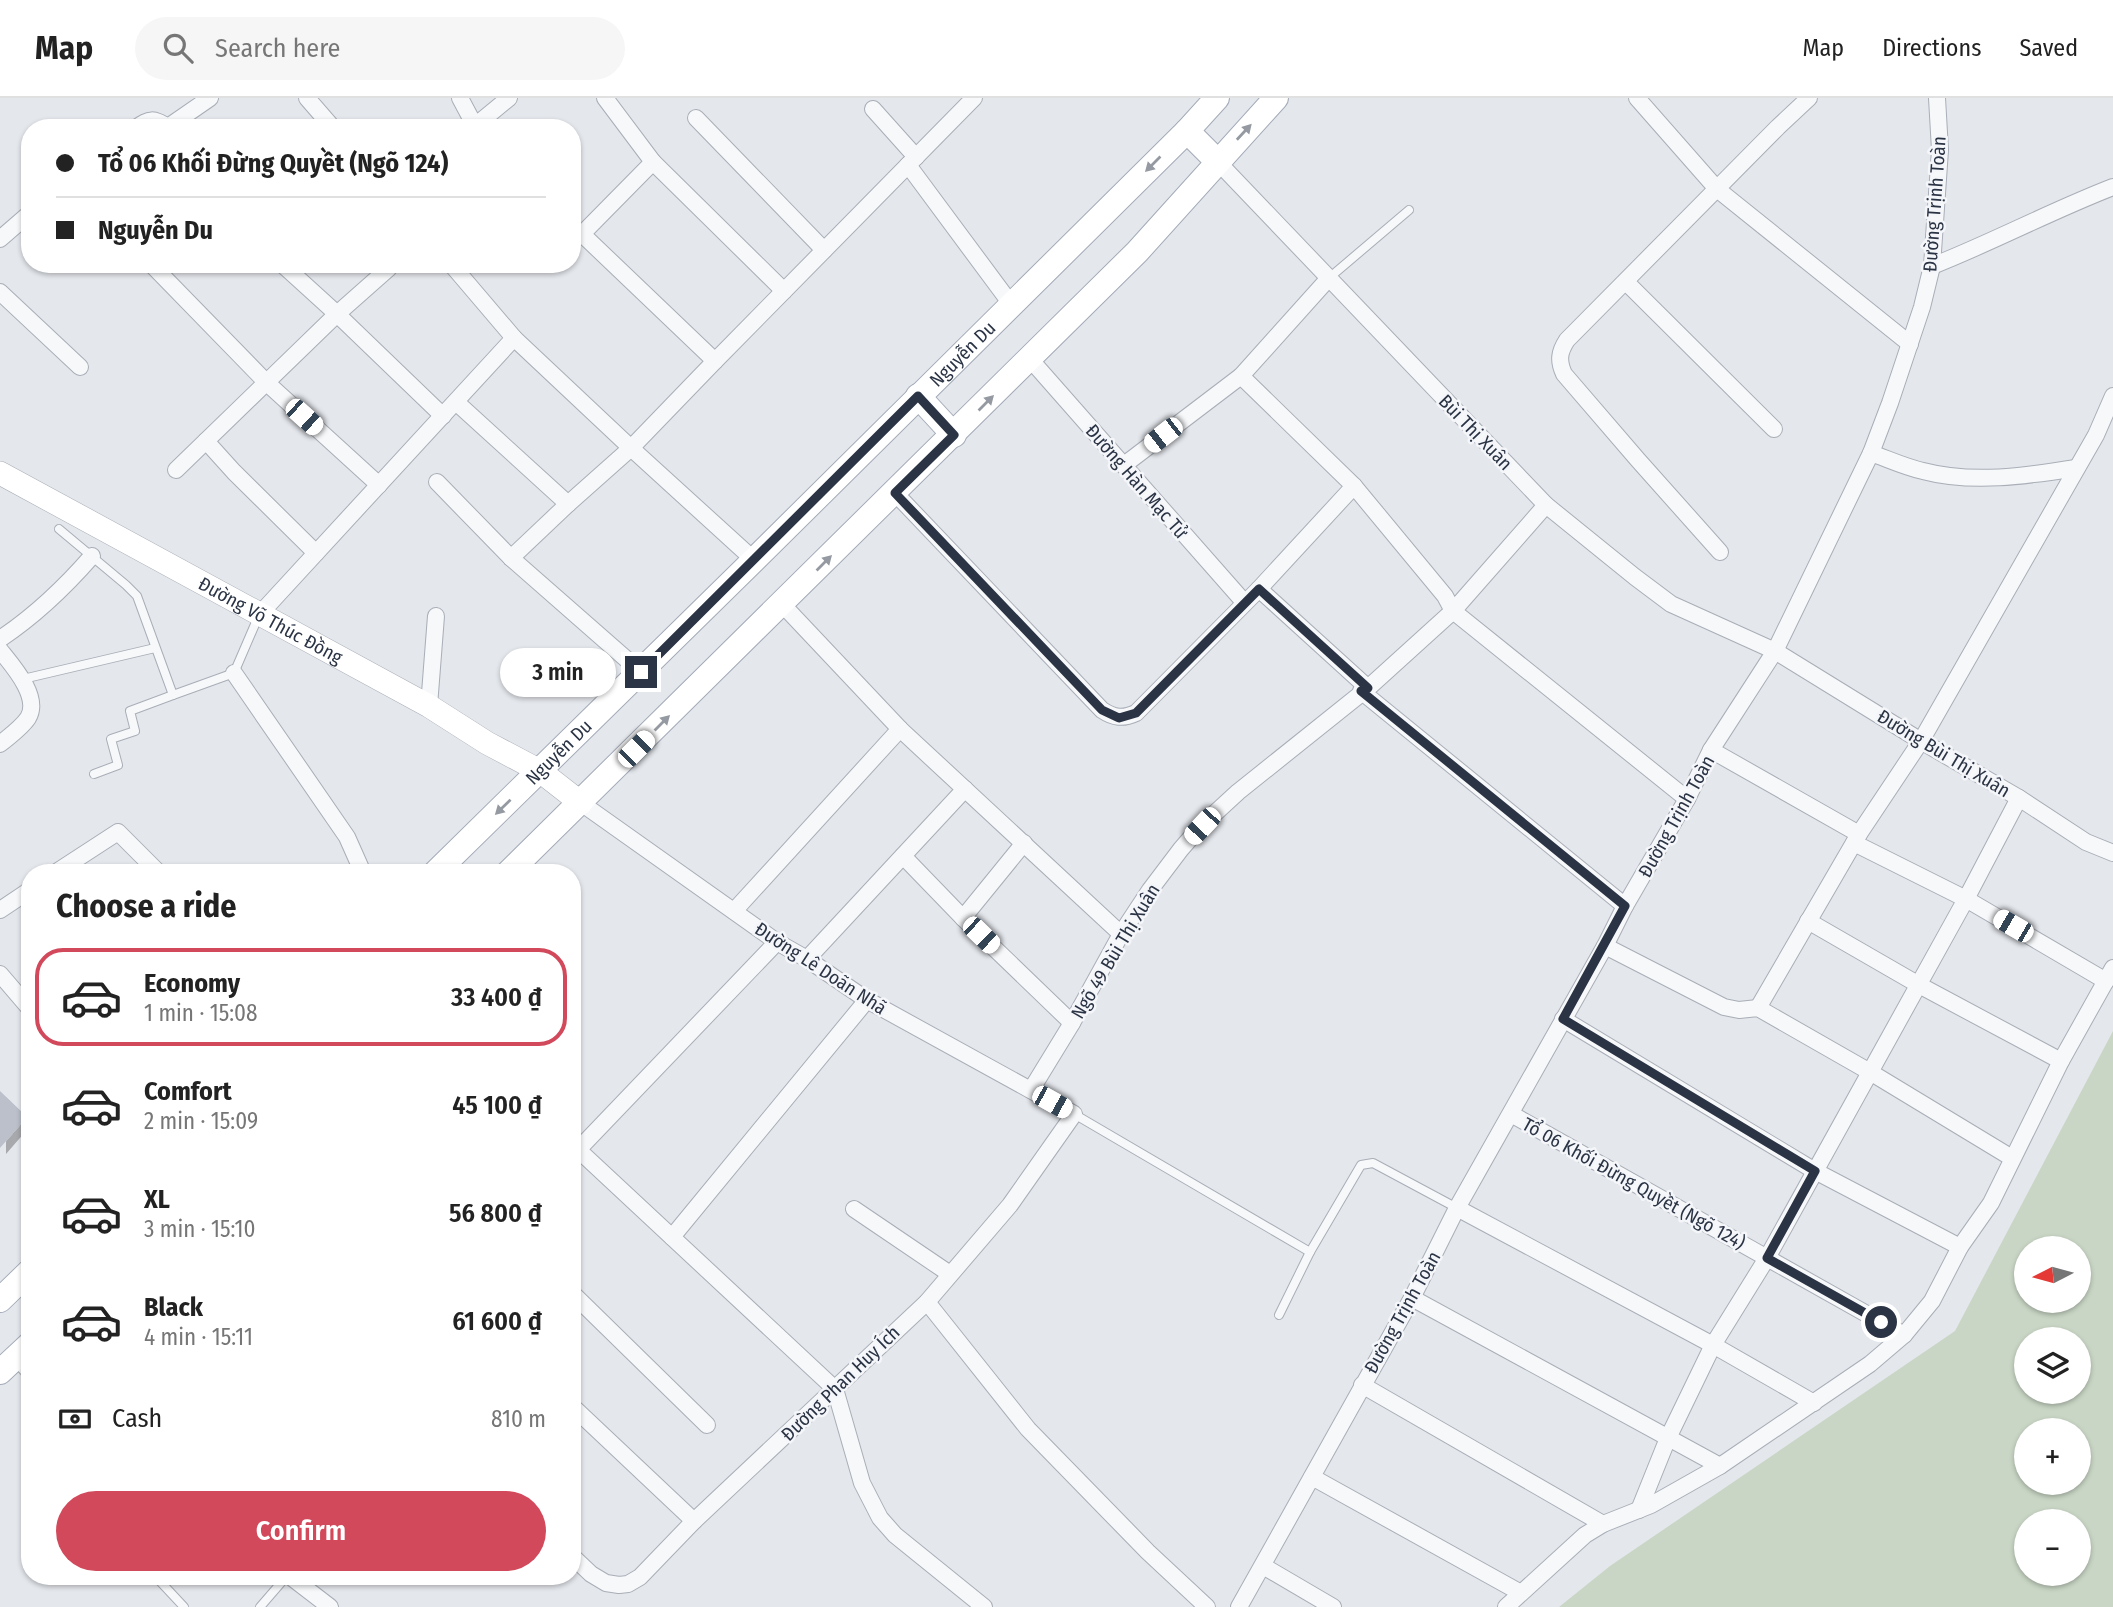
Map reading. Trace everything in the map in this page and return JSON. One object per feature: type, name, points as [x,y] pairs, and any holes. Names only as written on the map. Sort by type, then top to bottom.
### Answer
[{"type":"main road","name":"Nguyễn Du","points":[[444,864],[754,561],[1187,131],[1217,98]]},
{"type":"main road","points":[[517,864],[1137,253],[1276,98]]},
{"type":"main road","points":[[1187,131],[1217,161]]},
{"type":"main road","points":[[918,396],[954,435]]},
{"type":"main road","points":[[0,1300],[21,1279]]},
{"type":"street","points":[[180,119],[210,98]]},
{"type":"street","points":[[307,98],[324,119]]},
{"type":"street","points":[[460,98],[472,119]]},
{"type":"street","points":[[485,119],[509,98]]},
{"type":"street","points":[[605,98],[653,162],[784,291]]},
{"type":"street","points":[[511,558],[631,449],[974,98]]},
{"type":"street","points":[[1637,98],[1717,190],[1910,344]]},
{"type":"street","points":[[1720,552],[1637,460],[1561,368],[1560,351],[1567,340],[1809,98]]},
{"type":"street","name":"Đường Trịnh Toàn","points":[[1239,1607],[1412,1298],[1457,1209],[1625,906],[1687,799],[1711,750],[1775,651],[1871,453],[1910,344],[1932,267],[1940,150],[1937,98]]},
{"type":"street","points":[[873,110],[1011,303]]},
{"type":"street","points":[[696,118],[824,250]]},
{"type":"street","name":"Bùi Thị Xuân","points":[[1217,161],[1546,505],[1671,604],[1775,651]]},
{"type":"street","points":[[581,231],[653,162]]},
{"type":"street","points":[[1932,267],[1986,245],[2051,212],[2113,187]]},
{"type":"street","points":[[0,239],[21,222]]},
{"type":"street","points":[[581,239],[715,361]]},
{"type":"street","points":[[160,273],[267,383],[379,485]]},
{"type":"street","points":[[292,273],[443,416]]},
{"type":"street","points":[[176,470],[383,273]]},
{"type":"street","points":[[459,273],[514,338],[754,561]]},
{"type":"street","points":[[1124,465],[1241,376],[1329,278]]},
{"type":"street","points":[[1626,282],[1774,429]]},
{"type":"street","points":[[0,292],[80,367]]},
{"type":"street","points":[[258,615],[514,338]]},
{"type":"street","name":"Đường Hàn Mạc Tử","points":[[1030,359],[1244,603]]},
{"type":"street","points":[[1241,376],[1354,486],[1445,596],[1453,611],[1687,799]]},
{"type":"street","points":[[1758,1008],[1856,838],[1921,741],[2096,435],[2113,396]]},
{"type":"street","points":[[456,402],[568,504]]},
{"type":"street","points":[[206,441],[233,472],[316,554]]},
{"type":"street","points":[[1871,453],[1923,472],[1954,476],[2029,476],[2076,468]]},
{"type":"street","name":"Đường Võ Thúc Đồng","points":[[0,474],[429,706],[486,743],[540,771],[581,803]]},
{"type":"street","points":[[437,482],[511,558],[641,672]]},
{"type":"street","points":[[895,493],[1102,710],[1119,718],[1136,713],[1259,589],[1354,486]]},
{"type":"street","name":"Ngõ 49 Bùi Thị Xuân","points":[[1031,1090],[1121,934],[1181,849],[1238,792],[1365,690],[1453,611],[1546,505]]},
{"type":"street","points":[[0,639],[20,626],[92,556]]},
{"type":"street","points":[[1259,589],[1365,690],[1625,906]]},
{"type":"street","points":[[782,604],[900,729],[1121,934]]},
{"type":"street","points":[[429,706],[436,615]]},
{"type":"street","points":[[0,650],[23,679],[32,706],[29,717],[0,744]]},
{"type":"street","name":"Đường Bùi Thị Xuân","points":[[1775,651],[2019,798],[2086,842],[2113,853]]},
{"type":"street","points":[[234,673],[347,837],[359,864]]},
{"type":"street","points":[[734,911],[900,729]]},
{"type":"street","points":[[1506,1607],[1585,1535],[1603,1524],[1651,1506],[1720,1466],[1870,1364],[1904,1335],[1931,1301],[1960,1247],[1991,1203],[2061,1061],[2110,975],[1856,838],[1711,750]]},
{"type":"street","points":[[807,959],[965,789]]},
{"type":"street","points":[[1639,1510],[1668,1438],[1713,1345],[1767,1258],[1919,985],[2019,798]]},
{"type":"street","name":"Đường Lê Doãn Nhã","points":[[581,803],[776,942],[807,959],[867,1000],[1074,1114]]},
{"type":"street","points":[[69,864],[118,832],[150,864]]},
{"type":"street","points":[[962,918],[1024,843]]},
{"type":"street","points":[[902,856],[962,918],[1072,1023]]},
{"type":"street","points":[[0,910],[21,896]]},
{"type":"street","points":[[1808,921],[1919,985],[2061,1061]]},
{"type":"street","points":[[581,1143],[776,942]]},
{"type":"street","points":[[1605,946],[1724,1007],[1739,1010],[1758,1008],[2012,1158]]},
{"type":"street","points":[[0,974],[21,998]]},
{"type":"street","points":[[672,1237],[867,1000]]},
{"type":"street","points":[[1563,1019],[1815,1171],[1960,1247]]},
{"type":"street","name":"Đường Phan Huy Ích","points":[[581,1565],[606,1583],[628,1584],[640,1577],[694,1521],[927,1302],[1010,1205],[1074,1114]]},
{"type":"street","name":"Tổ 06 Khối Đừng Quyềt (Ngõ 124)","points":[[1511,1114],[1904,1335]]},
{"type":"street","points":[[581,1156],[835,1389],[862,1483],[880,1518],[895,1535],[984,1607]]},
{"type":"street","points":[[854,1209],[950,1275]]},
{"type":"street","points":[[1457,1209],[1713,1345],[1814,1403]]},
{"type":"street","points":[[1412,1298],[1720,1466]]},
{"type":"street","points":[[581,1302],[707,1425]]},
{"type":"street","points":[[927,1302],[1028,1429],[1148,1552],[1207,1607]]},
{"type":"street","points":[[1362,1385],[1603,1524]]},
{"type":"street","points":[[581,1414],[694,1521]]},
{"type":"street","points":[[1312,1477],[1521,1593]]},
{"type":"street","points":[[1263,1566],[1333,1607]]},
{"type":"street","points":[[299,1585],[330,1607]]},
{"type":"lane","points":[[1329,278],[1409,210]]},
{"type":"lane","points":[[59,529],[127,585],[137,597],[173,695]]},
{"type":"lane","points":[[94,774],[118,765],[111,739],[135,731],[130,711],[234,673],[258,615]]},
{"type":"lane","points":[[23,679],[156,649]]},
{"type":"lane","points":[[1074,1114],[1310,1252]]},
{"type":"lane","points":[[1279,1315],[1310,1252],[1359,1168],[1366,1163],[1373,1163],[1457,1209]]},
{"type":"lane","points":[[163,1585],[184,1607]]},
{"type":"lane","points":[[260,1607],[281,1585]]},
{"type":"green space","points":[[2113,1031],[2113,1607],[1559,1607],[1610,1566],[1955,1331]]},
{"type":"building","points":[[0,1091],[21,1111],[21,1124],[0,1148]]},
{"type":"route","points":[[641,672],[918,396],[954,435],[895,493],[1102,710],[1119,718],[1136,713],[1259,589],[1368,688],[1361,691],[1625,906],[1563,1019],[1815,1171],[1767,1258],[1881,1322]]}]
